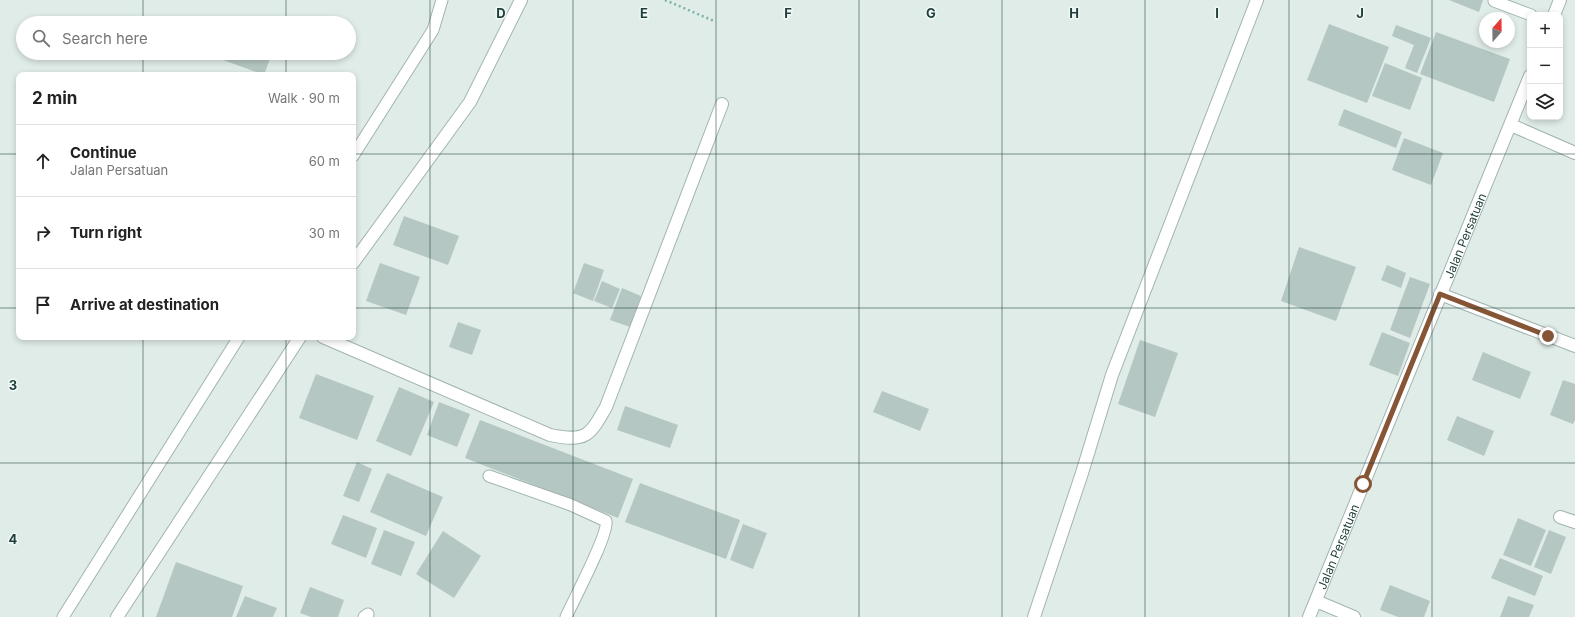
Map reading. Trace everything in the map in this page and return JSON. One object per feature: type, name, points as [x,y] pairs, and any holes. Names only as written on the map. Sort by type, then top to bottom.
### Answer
[{"type":"street","points":[[356,259],[470,102],[521,0]]},
{"type":"street","points":[[1034,617],[1082,473],[1112,375],[1257,0]]},
{"type":"street","points":[[1555,12],[1560,0]]},
{"type":"street","name":"Jalan Persatuan","points":[[1309,617],[1527,84]]},
{"type":"street","points":[[329,340],[550,435],[567,438],[582,438],[593,430],[606,407],[722,104]]},
{"type":"street","points":[[1511,125],[1575,153]]},
{"type":"street","points":[[1440,294],[1575,346]]},
{"type":"street","points":[[117,617],[298,340]]},
{"type":"street","points":[[1560,517],[1575,522]]},
{"type":"street","points":[[1316,601],[1354,617]]},
{"type":"lane","points":[[356,151],[433,30],[442,0]]},
{"type":"lane","points":[[1494,1],[1527,13]]},
{"type":"lane","points":[[63,617],[237,340]]},
{"type":"lane","points":[[489,476],[571,505],[606,521],[603,536],[589,570],[566,617]]},
{"type":"path","points":[[665,0],[714,21]]},
{"type":"building","points":[[1449,0],[1483,0],[1479,12]]},
{"type":"building","points":[[1329,24],[1389,47],[1367,103],[1307,80]]},
{"type":"building","points":[[1396,25],[1431,38],[1417,73],[1405,68],[1414,45],[1392,36]]},
{"type":"building","points":[[1436,32],[1510,59],[1494,102],[1420,74]]},
{"type":"building","points":[[223,60],[269,60],[265,72],[256,72]]},
{"type":"building","points":[[1385,63],[1422,78],[1410,110],[1372,96]]},
{"type":"building","points":[[1344,109],[1402,132],[1396,148],[1338,125]]},
{"type":"building","points":[[1404,138],[1443,153],[1431,185],[1392,170]]},
{"type":"building","points":[[404,216],[459,236],[448,265],[393,245]]},
{"type":"building","points":[[1299,247],[1356,267],[1336,321],[1281,301]]},
{"type":"building","points":[[380,263],[420,277],[406,315],[366,301]]},
{"type":"building","points":[[584,263],[604,270],[593,301],[573,293]]},
{"type":"building","points":[[1387,265],[1406,273],[1401,288],[1381,280]]},
{"type":"building","points":[[1410,277],[1430,284],[1410,338],[1390,330]]},
{"type":"building","points":[[602,281],[620,289],[612,308],[594,301]]},
{"type":"building","points":[[622,288],[641,296],[630,327],[610,320]]},
{"type":"building","points":[[458,322],[481,330],[472,355],[449,347]]},
{"type":"building","points":[[1382,332],[1410,343],[1398,376],[1369,365]]},
{"type":"building","points":[[1140,340],[1178,353],[1155,417],[1118,404]]},
{"type":"building","points":[[1483,352],[1531,372],[1520,399],[1472,380]]},
{"type":"building","points":[[316,374],[374,396],[357,440],[299,418]]},
{"type":"building","points":[[1563,380],[1575,384],[1575,420],[1573,424],[1550,415]]},
{"type":"building","points":[[399,387],[434,402],[411,456],[376,441]]},
{"type":"building","points":[[882,391],[929,409],[920,431],[873,412]]},
{"type":"building","points":[[439,402],[470,414],[457,447],[427,435]]},
{"type":"building","points":[[625,406],[678,425],[670,448],[617,430]]},
{"type":"building","points":[[1457,416],[1494,431],[1484,456],[1447,440]]},
{"type":"building","points":[[480,420],[633,479],[618,518],[465,458]]},
{"type":"building","points":[[357,462],[372,469],[359,502],[343,496]]},
{"type":"building","points":[[387,473],[443,497],[426,536],[370,512]]},
{"type":"building","points":[[640,483],[740,520],[726,559],[625,522]]},
{"type":"building","points":[[343,515],[377,528],[366,558],[331,544]]},
{"type":"building","points":[[1518,518],[1546,530],[1531,566],[1503,555]]},
{"type":"building","points":[[743,524],[767,533],[753,569],[730,560]]},
{"type":"building","points":[[384,530],[415,542],[401,576],[371,564]]},
{"type":"building","points":[[1549,530],[1566,537],[1551,574],[1534,567]]},
{"type":"building","points":[[443,531],[481,556],[454,598],[416,574]]},
{"type":"building","points":[[1500,558],[1543,576],[1535,596],[1491,578]]},
{"type":"building","points":[[176,562],[243,586],[232,617],[156,617]]},
{"type":"building","points":[[1390,585],[1430,601],[1424,617],[1398,617],[1380,610]]},
{"type":"building","points":[[310,587],[344,600],[338,617],[311,617],[300,613]]},
{"type":"building","points":[[245,596],[277,608],[273,617],[236,617]]},
{"type":"building","points":[[1508,596],[1534,605],[1529,617],[1500,617]]},
{"type":"route","points":[[1363,484],[1440,294],[1548,336]]}]
